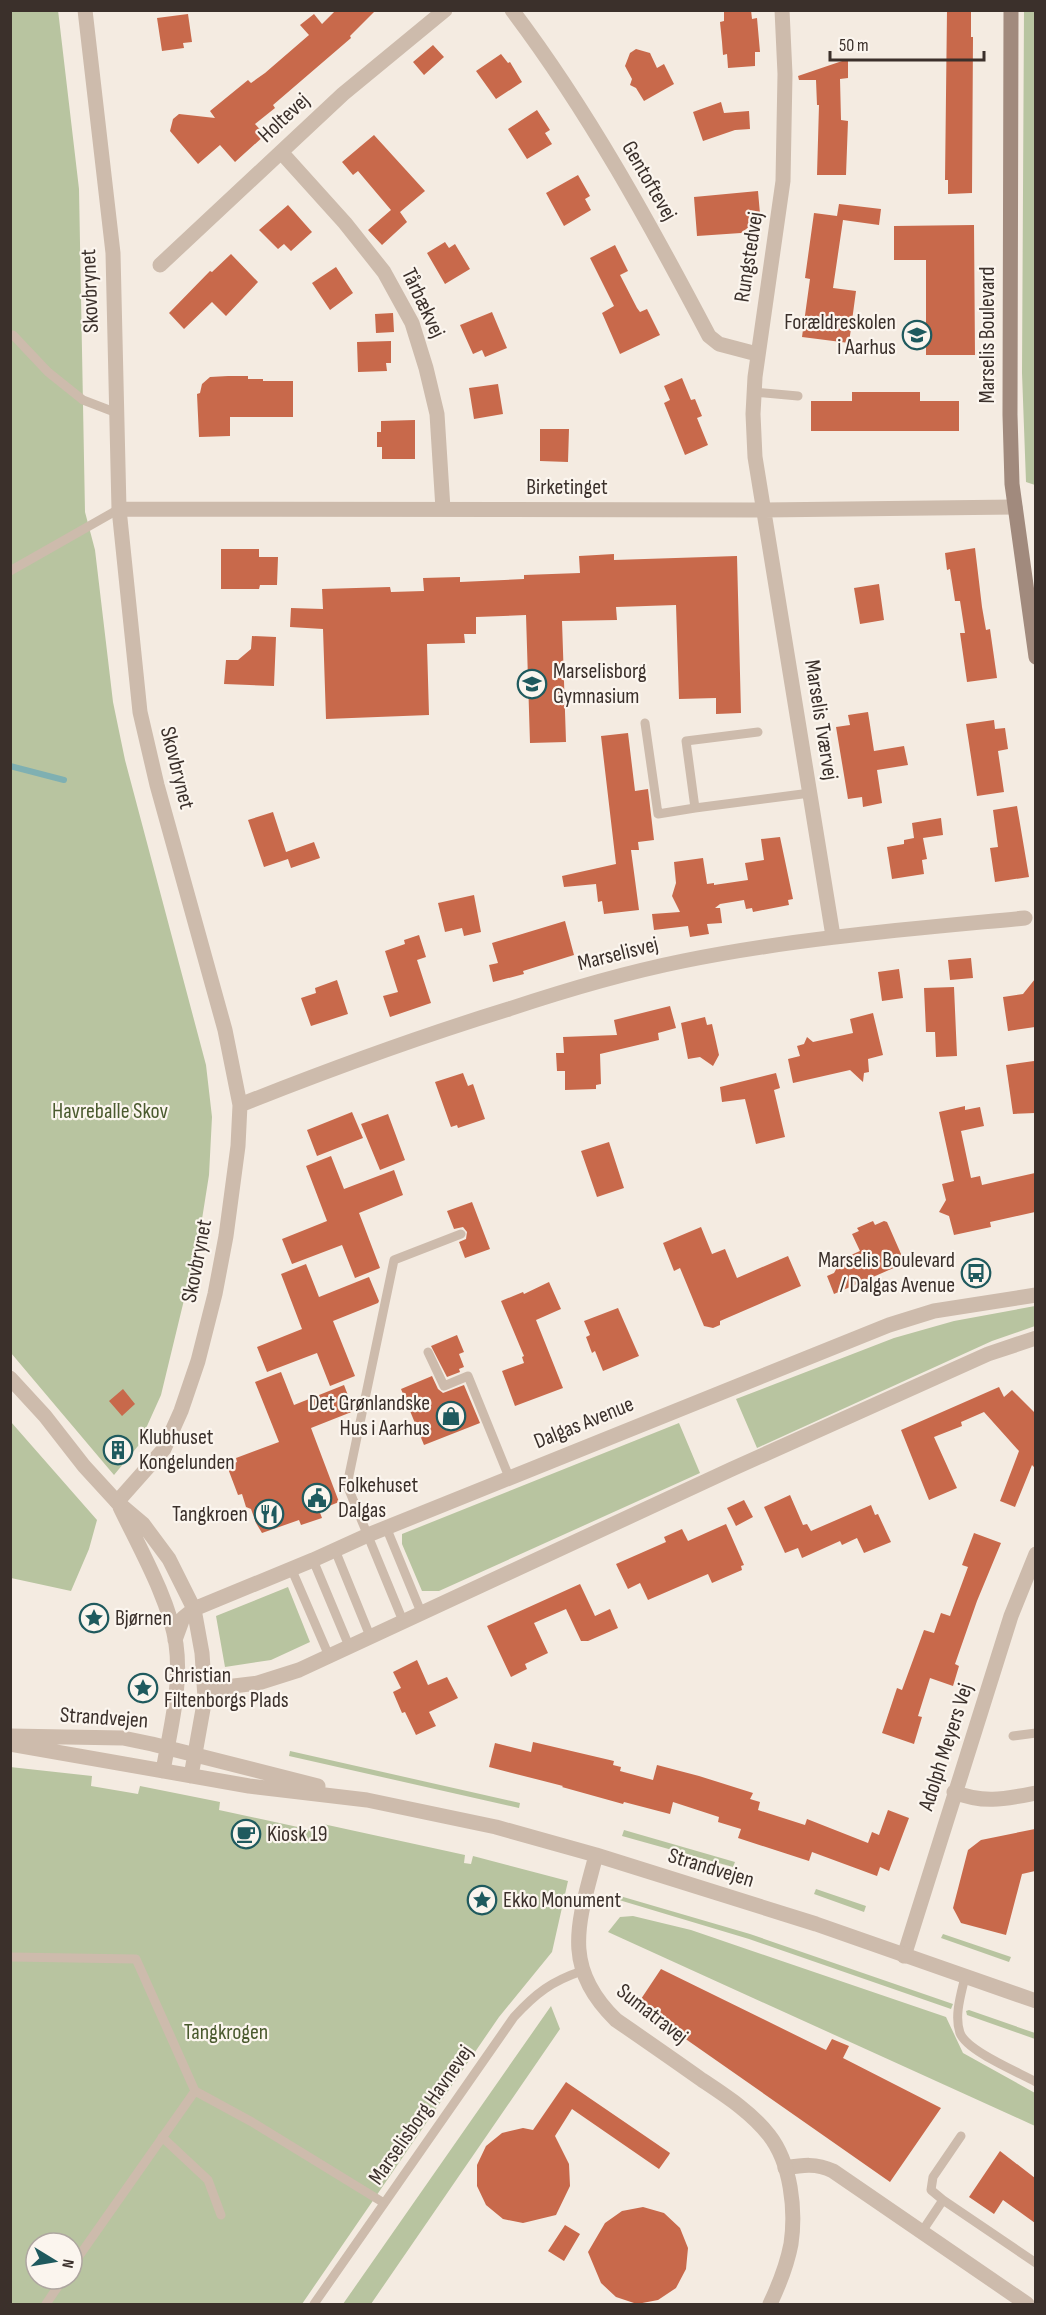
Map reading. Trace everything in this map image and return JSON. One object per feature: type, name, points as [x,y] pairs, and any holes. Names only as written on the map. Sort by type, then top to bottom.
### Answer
[{"type":"main road","name":"Marselis Boulevard","points":[[1011,10],[1008,363],[1012,484],[1035,657]]},
{"type":"street","name":"Skovbrynet","points":[[85,10],[113,253],[119,508],[140,712],[157,785],[225,1030],[240,1105],[238,1146],[226,1236],[215,1294],[198,1361],[181,1411],[164,1449],[117,1502]]},
{"type":"street","name":"Holtevej","points":[[160,265],[343,94],[445,10]]},
{"type":"street","name":"Gentoftevej","points":[[512,10],[623,177],[709,336],[719,344],[757,354]]},
{"type":"street","name":"Rungstedvej","points":[[764,510],[755,458],[753,414],[757,354],[783,181],[786,75],[782,10]]},
{"type":"street","name":"Tårbækvej","points":[[281,152],[345,223],[384,272],[412,323],[437,414],[443,509]]},
{"type":"street","name":"Birketinget","points":[[119,508],[764,510],[1015,507]]},
{"type":"street","name":"Marselis Tværvej","points":[[764,510],[833,936]]},
{"type":"street","name":"Marselisvej","points":[[240,1105],[333,1068],[457,1025],[580,986],[681,961],[833,936],[1025,918]]},
{"type":"street","name":"Dalgas Avenue","points":[[194,1609],[386,1527],[889,1325],[934,1311],[1035,1295]]},
{"type":"street","points":[[205,1698],[217,1688],[258,1683],[299,1670],[987,1354],[1035,1338]]},
{"type":"street","points":[[10,1378],[45,1416],[84,1466],[117,1502],[143,1524],[169,1559],[194,1609],[203,1664],[205,1698],[191,1776]]},
{"type":"street","points":[[117,1502],[157,1586],[176,1640],[177,1686],[163,1772]]},
{"type":"street","name":"Adolph Meyers Vej","points":[[904,1956],[1011,1616],[1035,1554]]},
{"type":"street","points":[[176,1640],[183,1618],[194,1609]]},
{"type":"street","name":"Strandvejen","points":[[10,1736],[123,1738],[195,1754],[367,1800],[471,1821],[596,1855],[816,1924],[1035,2001]]},
{"type":"street","name":"Strandvejen","points":[[10,1744],[249,1786],[367,1800]]},
{"type":"street","points":[[954,1792],[972,1799],[994,1800],[1035,1793]]},
{"type":"street","name":"Sumatravej","points":[[596,1855],[579,1923],[578,1940],[582,1971],[596,1998],[616,2020],[726,2096],[760,2124],[775,2144],[785,2168],[792,2205],[791,2244],[783,2275],[770,2304]]},
{"type":"street","points":[[785,2168],[809,2164],[823,2166],[833,2171],[1027,2304]]},
{"type":"lane","points":[[13,335],[48,372],[83,400],[117,413]]},
{"type":"lane","points":[[754,392],[798,396]]},
{"type":"lane","points":[[10,571],[119,508]]},
{"type":"lane","points":[[645,723],[658,814],[810,793]]},
{"type":"lane","points":[[695,808],[686,741],[758,732]]},
{"type":"lane","points":[[403,1621],[347,1485],[394,1260],[461,1234]]},
{"type":"lane","points":[[428,1352],[444,1386],[468,1376],[509,1477]]},
{"type":"lane","points":[[386,1527],[421,1612]]},
{"type":"lane","points":[[335,1550],[370,1636]]},
{"type":"lane","points":[[313,1560],[349,1646]]},
{"type":"lane","points":[[291,1568],[329,1656]]},
{"type":"lane","points":[[1013,1736],[1035,1732]]},
{"type":"lane","points":[[10,1957],[136,1959],[195,2091],[252,2122],[384,2203]]},
{"type":"lane","name":"Marselisborg Havnevej","points":[[314,2304],[514,2017],[541,1990],[557,1979],[582,1971]]},
{"type":"lane","points":[[965,1977],[958,2014],[961,2034],[969,2045],[1035,2082]]},
{"type":"lane","points":[[84,2249],[195,2091]]},
{"type":"lane","points":[[961,2136],[933,2177],[931,2190],[1035,2263]]},
{"type":"lane","points":[[162,2137],[208,2180],[221,2215]]},
{"type":"lane","points":[[921,2233],[943,2200]]},
{"type":"green space","name":"Havreballe Skov","points":[[58,10],[79,189],[85,512],[95,550],[113,702],[125,760],[206,1065],[212,1117],[209,1175],[199,1238],[161,1395],[138,1446],[114,1475],[11,1353],[10,11]]},
{"type":"green space","points":[[1024,11],[1036,11],[1035,485],[1026,482],[1022,373]]},
{"type":"green space","points":[[1035,1306],[1035,1326],[992,1341],[757,1448],[736,1399],[894,1338],[954,1321]]},
{"type":"green space","points":[[11,1422],[97,1520],[89,1549],[71,1591],[11,1578]]},
{"type":"green space","points":[[679,1423],[700,1473],[439,1591],[422,1591],[402,1544],[402,1534]]},
{"type":"green space","points":[[288,1587],[310,1642],[271,1660],[225,1667],[216,1616]]},
{"type":"green space","points":[[290,1751],[520,1803],[519,1808],[289,1756]]},
{"type":"green space","name":"Tangkrogen","points":[[10,1767],[92,1776],[91,1786],[138,1794],[140,1786],[220,1802],[219,1810],[321,1832],[323,1824],[465,1855],[464,1863],[471,1864],[473,1856],[568,1881],[552,1952],[499,2017],[302,2304],[11,2304]]},
{"type":"green space","points":[[624,1830],[735,1862],[733,1867],[622,1836]]},
{"type":"green space","points":[[816,1889],[866,1906],[864,1912],[814,1894]]},
{"type":"green space","points":[[613,1894],[750,1934],[953,2004],[951,2009],[749,1939],[609,1897]]},
{"type":"green space","points":[[633,1916],[691,1930],[946,2017],[963,2053],[1035,2093],[1035,2126],[608,1932],[620,1917]]},
{"type":"green space","points":[[943,1934],[1011,1957],[1009,1962],[941,1938]]},
{"type":"green space","points":[[551,2006],[560,2029],[371,2304],[343,2304]]},
{"type":"green space","points":[[969,2010],[1035,2033],[1035,2039],[967,2015],[966,2011]]},
{"type":"building","points":[[336,10],[376,10],[350,36],[351,38],[273,105],[275,108],[255,124],[265,135],[235,162],[220,145],[198,164],[170,131],[173,119],[179,114],[215,118],[210,111],[248,80],[251,83],[265,73],[309,35],[300,25],[314,14],[322,24]]},
{"type":"building","points":[[724,10],[751,10],[752,19],[757,18],[760,52],[755,52],[755,66],[728,68],[727,54],[723,55],[720,22],[724,21]]},
{"type":"building","points":[[947,10],[971,10],[971,37],[973,37],[972,193],[948,194],[948,180],[945,180]]},
{"type":"building","points":[[188,14],[192,42],[183,43],[184,48],[162,51],[157,18]]},
{"type":"building","points":[[433,45],[444,57],[424,75],[413,62]]},
{"type":"building","points":[[636,49],[650,53],[657,68],[664,64],[674,84],[644,101],[636,88],[630,85],[632,79],[625,66],[630,53]]},
{"type":"building","points":[[501,54],[508,63],[510,62],[522,82],[496,99],[476,71]]},
{"type":"building","points":[[848,59],[848,78],[840,79],[841,120],[848,121],[846,175],[817,175],[819,105],[817,105],[816,80],[799,80],[798,76]]},
{"type":"building","points":[[721,102],[724,113],[749,111],[750,129],[735,130],[703,141],[693,112]]},
{"type":"building","points":[[537,110],[550,130],[545,133],[552,144],[527,159],[508,129]]},
{"type":"building","points":[[374,135],[425,191],[400,212],[407,222],[382,245],[368,230],[391,210],[358,171],[353,175],[342,162]]},
{"type":"building","points":[[578,175],[590,196],[585,199],[591,210],[564,226],[546,193]]},
{"type":"building","points":[[758,191],[760,214],[749,215],[750,226],[741,233],[697,236],[694,197]]},
{"type":"building","points":[[839,204],[881,209],[879,225],[843,220],[833,288],[856,291],[849,343],[802,337],[810,279],[805,278],[814,213],[837,216]]},
{"type":"building","points":[[288,205],[312,232],[291,251],[284,244],[278,249],[259,230]]},
{"type":"building","points":[[974,225],[975,355],[926,355],[926,260],[894,260],[894,226]]},
{"type":"building","points":[[445,242],[449,248],[455,244],[470,269],[445,284],[427,253]]},
{"type":"building","points":[[615,245],[628,271],[620,275],[637,308],[640,312],[647,309],[660,335],[620,354],[602,313],[614,306],[590,258]]},
{"type":"building","points":[[231,254],[258,282],[226,316],[212,302],[184,329],[169,313],[210,271],[212,272]]},
{"type":"building","points":[[336,267],[353,293],[330,310],[312,283]]},
{"type":"building","points":[[492,312],[507,348],[485,357],[482,350],[473,354],[460,325]]},
{"type":"building","points":[[393,313],[394,332],[376,333],[375,314]]},
{"type":"building","points":[[391,341],[391,363],[386,363],[387,371],[358,372],[357,342]]},
{"type":"building","points":[[248,376],[248,379],[263,379],[263,381],[293,381],[293,417],[230,417],[230,436],[199,437],[197,394],[200,393],[202,384],[210,377]]},
{"type":"building","points":[[682,378],[691,400],[695,399],[702,416],[697,418],[708,445],[685,455],[664,403],[670,400],[664,386]]},
{"type":"building","points":[[498,384],[503,414],[474,419],[469,388]]},
{"type":"building","points":[[852,392],[920,392],[920,401],[959,401],[959,431],[811,431],[811,401],[852,401]]},
{"type":"building","points":[[415,420],[415,459],[382,459],[382,447],[377,447],[377,432],[381,432],[381,421]]},
{"type":"building","points":[[540,429],[569,429],[568,462],[540,461]]},
{"type":"building","points":[[975,548],[982,607],[986,630],[990,629],[997,678],[967,682],[960,633],[965,633],[960,601],[955,601],[945,553]]},
{"type":"building","points":[[221,549],[259,549],[259,557],[278,557],[277,585],[260,585],[259,589],[221,589]]},
{"type":"building","points":[[614,554],[614,560],[737,556],[741,713],[716,714],[716,698],[679,699],[676,605],[616,607],[617,620],[562,621],[566,742],[530,743],[526,615],[476,617],[476,634],[464,634],[465,643],[427,644],[429,715],[326,719],[323,629],[290,627],[291,608],[323,609],[322,589],[390,587],[391,592],[424,591],[423,578],[460,577],[460,582],[524,579],[524,575],[580,573],[579,556]]},
{"type":"building","points":[[879,584],[884,620],[860,624],[854,588]]},
{"type":"building","points":[[252,636],[276,637],[274,686],[224,684],[226,660],[238,660],[251,649]]},
{"type":"building","points":[[868,712],[874,751],[904,746],[908,765],[877,770],[882,803],[863,807],[862,797],[848,799],[836,727],[850,725],[848,715]]},
{"type":"building","points":[[994,720],[995,729],[1005,728],[1008,749],[998,751],[1004,792],[977,796],[966,724]]},
{"type":"building","points":[[628,733],[635,791],[648,789],[654,840],[638,842],[639,850],[631,850],[639,910],[604,914],[602,901],[598,902],[596,884],[564,887],[562,876],[616,864],[601,736]]},
{"type":"building","points":[[1017,806],[1029,877],[995,882],[990,848],[998,847],[993,810]]},
{"type":"building","points":[[273,812],[286,852],[314,842],[320,858],[291,868],[288,859],[264,867],[248,820]]},
{"type":"building","points":[[941,818],[943,835],[923,838],[927,859],[922,860],[924,874],[892,879],[887,847],[904,844],[904,840],[914,838],[912,823]]},
{"type":"building","points":[[780,837],[793,899],[788,900],[789,905],[753,912],[752,908],[746,909],[744,900],[720,904],[715,908],[720,908],[722,923],[707,924],[709,934],[690,937],[688,926],[654,930],[652,914],[680,912],[672,896],[676,883],[674,862],[703,858],[707,884],[748,880],[745,863],[764,860],[761,839]]},
{"type":"building","points":[[474,895],[481,932],[464,936],[462,928],[445,932],[438,903]]},
{"type":"building","points":[[565,921],[574,955],[523,971],[524,974],[493,982],[489,965],[498,963],[492,943]]},
{"type":"building","points":[[419,935],[426,957],[417,960],[431,1003],[390,1017],[383,996],[398,992],[385,951],[405,944],[404,940]]},
{"type":"building","points":[[971,958],[973,978],[950,980],[948,960]]},
{"type":"building","points":[[899,969],[903,998],[882,1001],[878,972]]},
{"type":"building","points":[[1035,979],[1035,1027],[1008,1031],[1003,997],[1023,994]]},
{"type":"building","points":[[337,980],[348,1014],[311,1026],[301,998],[316,993],[315,988]]},
{"type":"building","points":[[954,987],[957,1056],[936,1057],[935,1032],[926,1032],[924,988]]},
{"type":"building","points":[[670,1006],[676,1028],[658,1033],[659,1040],[600,1054],[601,1084],[596,1085],[596,1089],[565,1090],[565,1071],[557,1071],[556,1053],[564,1053],[563,1037],[617,1035],[614,1020]]},
{"type":"building","points":[[873,1013],[883,1055],[868,1059],[869,1072],[864,1073],[863,1082],[850,1070],[793,1083],[788,1059],[800,1056],[797,1046],[804,1044],[807,1037],[813,1042],[853,1033],[850,1019]]},
{"type":"building","points":[[705,1017],[707,1025],[712,1024],[719,1055],[713,1066],[700,1057],[688,1059],[681,1023]]},
{"type":"building","points":[[1034,1061],[1035,1113],[1013,1114],[1006,1065]]},
{"type":"building","points":[[463,1073],[468,1086],[473,1084],[485,1119],[458,1128],[457,1125],[451,1127],[435,1082]]},
{"type":"building","points":[[776,1073],[780,1088],[774,1090],[785,1137],[756,1144],[745,1099],[722,1102],[720,1087]]},
{"type":"building","points":[[965,1106],[965,1110],[980,1107],[984,1126],[961,1131],[971,1178],[980,1176],[982,1185],[1035,1173],[1035,1212],[990,1222],[991,1227],[954,1235],[949,1216],[939,1212],[946,1200],[942,1184],[954,1181],[939,1112]]},
{"type":"building","points":[[352,1112],[363,1138],[317,1156],[307,1130]]},
{"type":"building","points":[[388,1114],[405,1160],[380,1170],[361,1124]]},
{"type":"building","points":[[609,1142],[624,1188],[597,1197],[581,1151]]},
{"type":"building","points":[[331,1156],[344,1189],[394,1170],[403,1195],[359,1213],[380,1268],[355,1278],[342,1245],[292,1264],[282,1239],[327,1221],[306,1166]]},
{"type":"building","points":[[472,1202],[490,1249],[465,1258],[459,1242],[466,1239],[467,1232],[463,1227],[454,1229],[447,1211]]},
{"type":"building","points":[[873,1221],[875,1225],[887,1222],[905,1263],[834,1294],[827,1276],[834,1273],[842,1259],[860,1251],[852,1234],[859,1231],[857,1228]]},
{"type":"building","points":[[701,1227],[712,1254],[725,1249],[737,1278],[788,1256],[801,1286],[720,1321],[720,1325],[713,1328],[704,1326],[680,1268],[674,1271],[663,1243]]},
{"type":"building","points":[[306,1264],[319,1297],[369,1277],[379,1301],[333,1321],[355,1376],[330,1386],[317,1353],[267,1372],[257,1347],[302,1329],[281,1274]]},
{"type":"building","points":[[549,1282],[561,1309],[536,1320],[563,1388],[515,1406],[502,1371],[524,1363],[522,1357],[524,1356],[501,1301],[523,1292],[524,1294]]},
{"type":"building","points":[[618,1308],[639,1356],[603,1371],[595,1351],[592,1353],[586,1337],[590,1335],[584,1321]]},
{"type":"building","points":[[457,1335],[464,1352],[459,1354],[464,1367],[459,1369],[460,1372],[447,1377],[431,1346]]},
{"type":"building","points":[[281,1372],[294,1405],[344,1385],[354,1411],[311,1428],[339,1502],[319,1510],[322,1518],[301,1525],[299,1520],[262,1533],[251,1509],[246,1507],[242,1494],[238,1495],[227,1466],[237,1462],[236,1458],[279,1442],[255,1382]]},
{"type":"building","points":[[432,1376],[438,1389],[443,1393],[464,1385],[480,1423],[424,1445],[401,1389]]},
{"type":"building","points":[[999,1387],[1004,1397],[1012,1390],[1035,1413],[1035,1468],[1032,1465],[1015,1507],[1000,1501],[1019,1451],[984,1412],[961,1422],[962,1426],[934,1437],[957,1488],[929,1500],[901,1430]]},
{"type":"building","points":[[123,1389],[135,1404],[122,1416],[109,1401]]},
{"type":"building","points":[[790,1495],[803,1525],[807,1524],[811,1531],[871,1505],[875,1515],[878,1514],[891,1542],[864,1553],[857,1538],[842,1545],[840,1541],[802,1558],[798,1548],[785,1553],[764,1507]]},
{"type":"building","points":[[744,1500],[753,1517],[736,1526],[727,1508]]},
{"type":"building","points":[[726,1524],[744,1565],[741,1566],[742,1570],[712,1583],[708,1574],[648,1600],[640,1583],[628,1589],[616,1564],[666,1542],[664,1537],[682,1529],[688,1541]]},
{"type":"building","points":[[974,1533],[1001,1543],[977,1601],[955,1664],[959,1666],[953,1686],[930,1678],[918,1716],[922,1717],[914,1744],[882,1733],[897,1688],[902,1690],[924,1630],[934,1633],[941,1613],[950,1616],[968,1567],[962,1565]]},
{"type":"building","points":[[580,1584],[595,1616],[610,1609],[618,1628],[588,1641],[581,1641],[566,1609],[534,1623],[548,1653],[525,1664],[527,1669],[511,1677],[487,1626]]},
{"type":"building","points":[[417,1660],[428,1685],[447,1677],[458,1698],[429,1712],[436,1726],[416,1735],[405,1712],[402,1713],[393,1692],[401,1688],[393,1672]]},
{"type":"building","points":[[533,1742],[614,1761],[613,1765],[621,1767],[620,1771],[653,1780],[657,1765],[699,1776],[753,1793],[750,1799],[760,1802],[758,1810],[805,1825],[807,1819],[868,1843],[872,1832],[879,1835],[888,1810],[909,1818],[889,1871],[880,1867],[877,1876],[812,1852],[809,1861],[738,1838],[741,1829],[718,1822],[719,1817],[673,1802],[670,1814],[624,1802],[623,1804],[489,1767],[495,1743],[531,1752]]},
{"type":"building","points":[[1035,1829],[1035,1871],[1022,1874],[1006,1935],[961,1923],[953,1908],[968,1850],[981,1840]]},
{"type":"building","points":[[661,1969],[826,2050],[832,2039],[849,2046],[843,2058],[941,2108],[890,2182],[637,2005]]},
{"type":"building","points":[[566,2082],[670,2153],[659,2169],[572,2109],[555,2136],[569,2164],[570,2186],[556,2215],[523,2223],[503,2219],[486,2205],[477,2186],[477,2165],[486,2146],[502,2133],[523,2128],[533,2130]]},
{"type":"building","points":[[1000,2151],[1035,2178],[1035,2223],[1003,2200],[994,2214],[969,2197]]},
{"type":"building","points":[[643,2207],[664,2213],[680,2228],[688,2248],[686,2269],[676,2288],[658,2300],[637,2304],[616,2297],[601,2283],[588,2252],[605,2223],[622,2211]]},
{"type":"building","points":[[565,2225],[580,2234],[564,2261],[548,2251]]},
{"type":"waterway","points":[[10,766],[64,780]]},
{"type":"place","name":"Forældreskolen i Aarhus","points":[[917,335]]},
{"type":"place","name":"Marselisborg Gymnasium","points":[[532,684]]},
{"type":"place","name":"Marselis Boulevard / Dalgas Avenue","points":[[976,1273]]},
{"type":"place","name":"Det Grønlandske Hus i Aarhus","points":[[451,1416]]},
{"type":"place","name":"Klubhuset Kongelunden","points":[[118,1450]]},
{"type":"place","name":"Folkehuset Dalgas","points":[[317,1498]]},
{"type":"place","name":"Tangkroen","points":[[269,1514]]},
{"type":"place","name":"Bjørnen","points":[[94,1618]]},
{"type":"place","name":"Christian Filtenborgs Plads","points":[[143,1688]]},
{"type":"place","name":"Kiosk 19","points":[[246,1834]]},
{"type":"place","name":"Ekko Monument","points":[[482,1900]]}]
